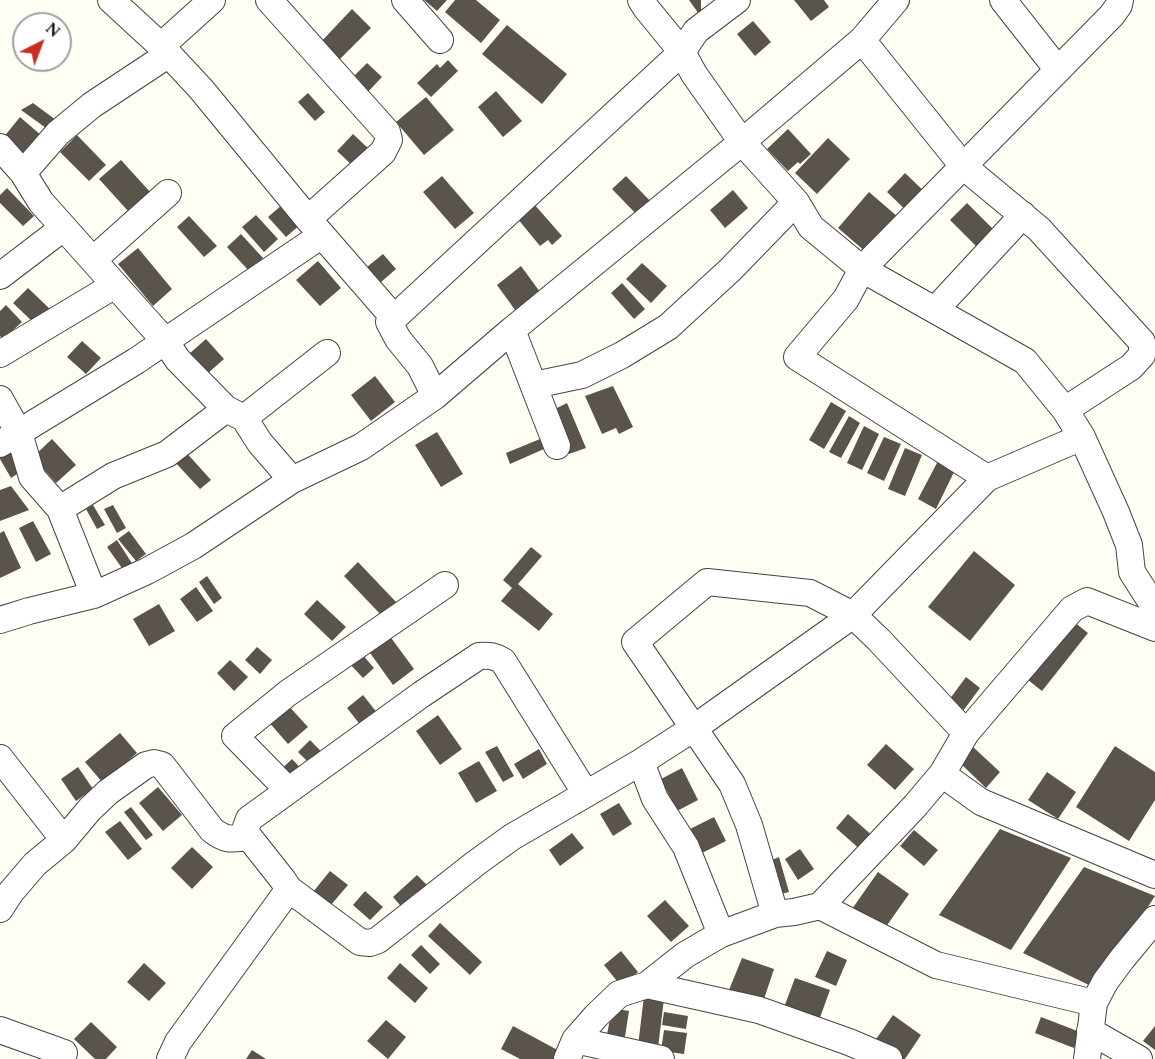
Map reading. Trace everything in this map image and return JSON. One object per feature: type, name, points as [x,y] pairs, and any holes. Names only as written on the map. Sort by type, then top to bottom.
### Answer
[{"type":"street","points":[[111,0],[165,50],[201,89],[394,318]]},
{"type":"street","points":[[23,173],[58,133],[165,50],[212,0]]},
{"type":"street","points":[[9,438],[136,361],[315,227],[383,152],[389,140],[387,132],[268,0]]},
{"type":"street","points":[[405,0],[440,40]]},
{"type":"street","points":[[641,0],[682,52],[694,74],[742,142],[796,202],[811,227],[862,269],[1025,361],[1065,410],[1082,437],[1129,545],[1132,572],[1155,608]]},
{"type":"street","points":[[435,396],[420,366],[398,339],[389,322],[682,52],[696,31],[737,0]]},
{"type":"street","points":[[0,620],[94,596],[147,571],[193,546],[292,480],[361,447],[435,396],[862,40],[897,0]]},
{"type":"street","points":[[1003,0],[1058,70]]},
{"type":"street","points":[[987,478],[797,357],[846,299],[862,269],[1112,15],[1120,0]]},
{"type":"street","points":[[862,40],[963,166],[1039,229],[1142,342],[1142,355],[1131,367],[1065,410]]},
{"type":"street","points":[[0,147],[23,173],[41,202],[165,341],[178,360],[235,413],[292,480]]},
{"type":"street","points":[[93,260],[168,193]]},
{"type":"street","points":[[534,385],[582,375],[622,355],[668,327],[730,270],[796,202]]},
{"type":"street","points":[[934,310],[1023,216]]},
{"type":"street","points":[[0,276],[63,228]]},
{"type":"street","points":[[0,354],[115,285]]},
{"type":"street","points":[[512,330],[556,446]]},
{"type":"street","points":[[60,509],[113,476],[167,454],[327,353]]},
{"type":"street","points":[[0,399],[9,438],[32,477],[60,509],[94,596]]},
{"type":"street","points":[[586,794],[503,661],[497,657],[479,656],[422,694],[249,819],[245,830],[289,889],[360,942],[370,943],[378,940],[512,837],[586,794],[641,762],[694,728],[854,615],[987,478],[1082,437]]},
{"type":"street","points":[[775,914],[749,825],[732,784],[635,642],[706,582],[810,593],[854,615],[966,733]]},
{"type":"street","points":[[288,790],[235,736],[288,693],[445,585]]},
{"type":"street","points":[[571,1050],[596,1016],[619,994],[647,985],[686,955],[721,934],[775,914],[820,906],[915,806],[942,774],[966,733],[1072,609],[1087,601],[1155,628]]},
{"type":"street","points":[[0,758],[64,840]]},
{"type":"street","points":[[641,762],[655,799],[686,847],[721,934]]},
{"type":"street","points":[[0,909],[11,891],[35,864],[64,840],[90,809],[108,792],[146,765],[154,763],[162,765],[212,830],[221,837],[230,839],[249,837]]},
{"type":"street","points":[[942,774],[981,802],[1155,874]]},
{"type":"street","points":[[170,1059],[178,1042],[289,889]]},
{"type":"street","points":[[820,906],[936,964],[1094,1003]]},
{"type":"street","points":[[1087,1059],[1094,1003],[1122,958],[1155,919]]},
{"type":"street","points":[[647,985],[759,1010],[889,1059]]},
{"type":"street","points":[[0,1030],[64,1053]]},
{"type":"street","points":[[1090,1031],[1139,1059]]},
{"type":"street","points":[[571,1050],[661,1059]]},
{"type":"building","points":[[424,0],[447,0],[437,11]]},
{"type":"building","points":[[455,0],[476,0],[500,20],[481,43],[445,12]]},
{"type":"building","points":[[689,0],[701,0],[701,17]]},
{"type":"building","points":[[794,0],[824,0],[829,7],[811,21]]},
{"type":"building","points":[[352,9],[371,28],[337,62],[319,44]]},
{"type":"building","points":[[753,21],[771,42],[755,56],[737,34]]},
{"type":"building","points":[[507,25],[567,74],[542,104],[482,54]]},
{"type":"building","points":[[448,60],[458,71],[431,97],[417,83],[437,64],[440,68]]},
{"type":"building","points":[[367,63],[382,77],[363,97],[348,82]]},
{"type":"building","points":[[496,91],[522,121],[503,137],[478,107]]},
{"type":"building","points":[[308,93],[325,112],[315,121],[298,102]]},
{"type":"building","points":[[426,97],[454,130],[424,155],[396,122]]},
{"type":"building","points":[[33,103],[56,120],[46,128],[21,110]]},
{"type":"building","points":[[20,117],[42,136],[22,155],[3,138]]},
{"type":"building","points":[[788,129],[811,154],[788,171],[767,149]]},
{"type":"building","points":[[353,134],[371,151],[355,168],[337,151]]},
{"type":"building","points":[[77,135],[106,165],[89,181],[60,152]]},
{"type":"building","points":[[828,138],[850,159],[817,194],[795,173]]},
{"type":"building","points":[[121,160],[151,193],[129,212],[99,179]]},
{"type":"building","points":[[905,173],[930,197],[912,216],[887,192]]},
{"type":"building","points":[[442,176],[474,213],[455,229],[423,192]]},
{"type":"building","points":[[626,176],[655,206],[641,219],[612,189]]},
{"type":"building","points":[[7,188],[34,216],[23,226],[0,203],[0,195]]},
{"type":"building","points":[[733,190],[748,208],[725,228],[710,210]]},
{"type":"building","points":[[869,192],[898,217],[867,253],[838,228]]},
{"type":"building","points":[[967,203],[993,229],[976,246],[950,220]]},
{"type":"building","points":[[283,204],[301,224],[286,237],[268,217]]},
{"type":"building","points":[[534,204],[562,236],[552,245],[548,240],[540,246],[517,218]]},
{"type":"building","points":[[256,215],[278,239],[264,252],[242,227]]},
{"type":"building","points":[[189,216],[217,246],[204,257],[177,227]]},
{"type":"building","points":[[241,234],[263,258],[249,271],[227,247]]},
{"type":"building","points":[[138,248],[172,289],[153,306],[118,264]]},
{"type":"building","points":[[383,254],[396,269],[380,283],[367,267]]},
{"type":"building","points":[[318,261],[341,288],[320,306],[296,280]]},
{"type":"building","points":[[642,263],[667,286],[651,303],[626,279]]},
{"type":"building","points":[[521,266],[543,296],[518,314],[497,285]]},
{"type":"building","points":[[622,283],[645,309],[634,319],[611,293]]},
{"type":"building","points":[[28,288],[51,310],[36,325],[13,303]]},
{"type":"building","points":[[6,305],[22,322],[3,339],[0,336],[0,311]]},
{"type":"building","points":[[206,339],[224,359],[207,374],[189,354]]},
{"type":"building","points":[[82,341],[101,358],[86,374],[67,357]]},
{"type":"building","points":[[375,376],[395,402],[371,421],[351,395]]},
{"type":"building","points":[[613,386],[633,427],[619,434],[616,428],[602,434],[585,396]]},
{"type":"building","points":[[831,402],[846,411],[824,449],[809,440]]},
{"type":"building","points":[[567,403],[586,448],[569,454],[551,411]]},
{"type":"building","points":[[849,416],[860,423],[841,458],[829,452]]},
{"type":"building","points":[[864,426],[879,434],[862,470],[847,463]]},
{"type":"building","points":[[437,432],[463,474],[441,487],[415,445]]},
{"type":"building","points":[[884,437],[901,444],[884,481],[867,473]]},
{"type":"building","points":[[52,439],[76,465],[56,483],[33,457]]},
{"type":"building","points":[[540,439],[544,449],[510,464],[506,453]]},
{"type":"building","points":[[905,448],[922,455],[905,496],[888,489]]},
{"type":"building","points":[[8,449],[22,471],[11,478],[0,459],[0,454]]},
{"type":"building","points":[[184,450],[211,480],[200,489],[173,460]]},
{"type":"building","points":[[938,461],[955,470],[936,509],[918,499]]},
{"type":"building","points":[[11,486],[29,510],[0,521],[0,490]]},
{"type":"building","points":[[93,505],[105,525],[97,529],[86,509]]},
{"type":"building","points":[[113,505],[126,528],[117,533],[104,509]]},
{"type":"building","points":[[33,521],[51,554],[36,562],[19,528]]},
{"type":"building","points":[[4,531],[21,568],[0,578],[0,533]]},
{"type":"building","points":[[129,531],[146,554],[136,561],[118,539]]},
{"type":"building","points":[[117,540],[133,565],[124,571],[107,547]]},
{"type":"building","points":[[531,547],[542,556],[518,584],[553,614],[539,631],[501,601],[512,588],[503,580]]},
{"type":"building","points":[[974,551],[1015,585],[970,641],[928,607]]},
{"type":"building","points":[[358,562],[397,603],[383,617],[344,576]]},
{"type":"building","points":[[207,576],[222,598],[214,604],[199,582]]},
{"type":"building","points":[[196,587],[213,611],[197,622],[180,599]]},
{"type":"building","points":[[317,600],[346,627],[332,641],[304,614]]},
{"type":"building","points":[[159,604],[175,631],[149,646],[133,619]]},
{"type":"building","points":[[1069,618],[1088,633],[1042,691],[1023,676]]},
{"type":"building","points":[[389,635],[414,669],[393,685],[368,650]]},
{"type":"building","points":[[257,647],[272,660],[260,674],[245,660]]},
{"type":"building","points":[[361,653],[374,668],[363,678],[349,663]]},
{"type":"building","points":[[230,660],[248,677],[234,691],[217,673]]},
{"type":"building","points":[[966,677],[980,688],[960,715],[946,704]]},
{"type":"building","points":[[363,695],[386,724],[370,737],[347,708]]},
{"type":"building","points":[[286,703],[308,727],[288,744],[267,720]]},
{"type":"building","points":[[438,715],[462,749],[440,765],[416,731]]},
{"type":"building","points":[[120,733],[137,753],[103,783],[85,762]]},
{"type":"building","points":[[310,740],[335,766],[323,777],[298,752]]},
{"type":"building","points":[[886,744],[914,769],[895,790],[867,765]]},
{"type":"building","points":[[497,746],[514,776],[503,782],[485,752]]},
{"type":"building","points":[[972,746],[1000,772],[986,788],[958,761]]},
{"type":"building","points":[[1115,746],[1155,772],[1155,800],[1129,841],[1076,807]]},
{"type":"building","points":[[539,749],[547,764],[523,779],[514,764]]},
{"type":"building","points":[[292,759],[314,782],[274,776]]},
{"type":"building","points":[[479,761],[497,791],[476,803],[458,773]]},
{"type":"building","points":[[78,767],[93,789],[76,801],[61,779]]},
{"type":"building","points":[[682,768],[698,800],[677,811],[661,779]]},
{"type":"building","points":[[1047,772],[1076,792],[1058,819],[1028,800]]},
{"type":"building","points":[[158,787],[182,815],[163,831],[139,803]]},
{"type":"building","points":[[619,803],[632,824],[613,836],[600,814]]},
{"type":"building","points":[[131,807],[153,835],[146,840],[124,812]]},
{"type":"building","points":[[848,814],[875,838],[863,852],[836,828]]},
{"type":"building","points":[[714,817],[726,841],[698,855],[686,831]]},
{"type":"building","points":[[120,821],[142,849],[128,860],[105,832]]},
{"type":"building","points":[[1000,829],[1071,858],[1011,950],[939,915]]},
{"type":"building","points":[[914,830],[938,850],[924,866],[900,846]]},
{"type":"building","points":[[572,833],[584,848],[560,866],[549,850]]},
{"type":"building","points":[[192,847],[213,867],[192,889],[171,868]]},
{"type":"building","points":[[800,849],[814,869],[798,880],[785,859]]},
{"type":"building","points":[[779,857],[789,892],[781,894],[772,860]]},
{"type":"building","points":[[1084,867],[1155,896],[1095,988],[1023,953]]},
{"type":"building","points":[[330,871],[348,885],[330,906],[313,892]]},
{"type":"building","points":[[878,872],[909,894],[883,931],[852,909]]},
{"type":"building","points":[[417,875],[432,890],[406,912],[393,897]]},
{"type":"building","points":[[365,891],[383,907],[370,920],[353,905]]},
{"type":"building","points":[[665,900],[689,926],[671,942],[647,916]]},
{"type":"building","points":[[440,923],[482,962],[470,975],[428,936]]},
{"type":"building","points":[[421,945],[440,964],[430,974],[411,955]]},
{"type":"building","points":[[621,951],[638,972],[621,986],[604,965]]},
{"type":"building","points":[[827,951],[847,960],[836,986],[815,977]]},
{"type":"building","points":[[742,958],[774,969],[763,1002],[729,990]]},
{"type":"building","points":[[144,963],[166,983],[149,1001],[127,982]]},
{"type":"building","points":[[400,963],[428,988],[415,1003],[387,978]]},
{"type":"building","points":[[795,978],[830,990],[818,1023],[783,1010]]},
{"type":"building","points":[[644,996],[664,999],[658,1048],[638,1046]]},
{"type":"building","points":[[612,1008],[629,1011],[624,1043],[606,1040]]},
{"type":"building","points":[[664,1012],[688,1016],[686,1029],[662,1025]]},
{"type":"building","points":[[893,1015],[921,1035],[905,1059],[897,1059],[874,1042]]},
{"type":"building","points":[[1041,1017],[1080,1032],[1074,1048],[1035,1033]]},
{"type":"building","points":[[386,1020],[406,1037],[388,1059],[367,1041]]},
{"type":"building","points":[[91,1022],[117,1047],[106,1059],[95,1059],[74,1039]]},
{"type":"building","points":[[513,1026],[565,1054],[563,1059],[520,1059],[501,1049]]},
{"type":"building","points":[[1155,1026],[1155,1050],[1143,1041]]},
{"type":"building","points":[[664,1030],[687,1033],[684,1054],[661,1051]]},
{"type":"building","points":[[252,1050],[266,1059],[246,1059]]}]
